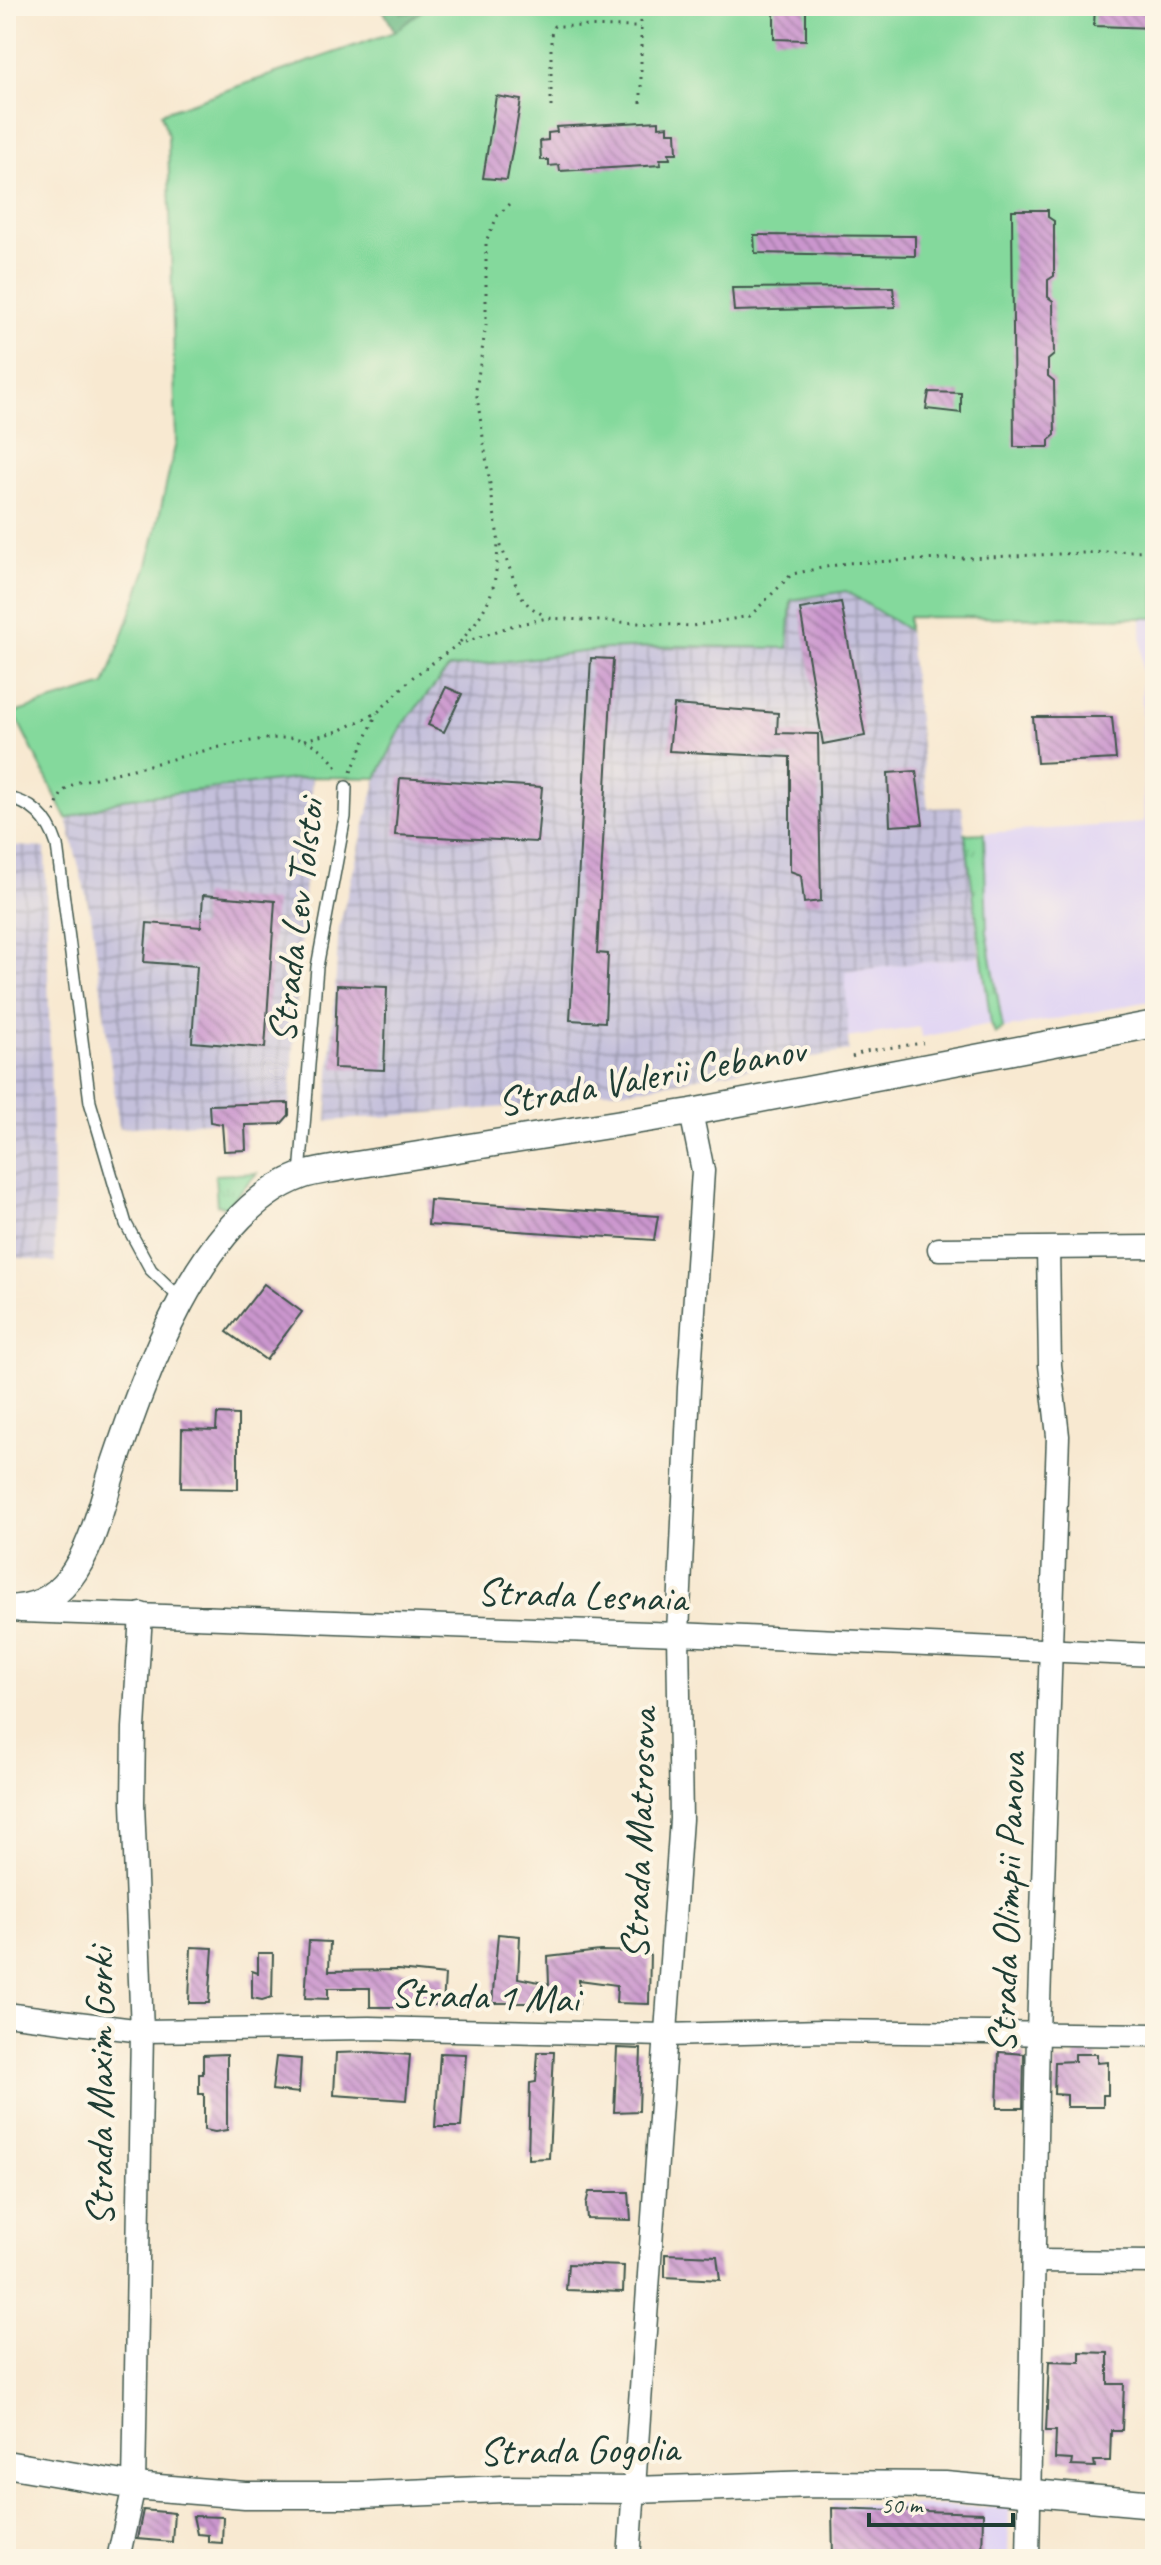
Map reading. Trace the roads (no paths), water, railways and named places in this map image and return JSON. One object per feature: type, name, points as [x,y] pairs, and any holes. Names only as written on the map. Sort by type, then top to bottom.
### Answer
[{"type":"street","name":"Strada Valerii Cebanov","points":[[182,1299],[218,1244],[255,1204],[300,1176],[691,1112],[1155,1024]]},
{"type":"street","name":"Strada Matrosova","points":[[629,2559],[681,1819],[678,1634],[703,1171],[691,1112]]},
{"type":"street","points":[[939,1249],[1155,1247]]},
{"type":"street","name":"Strada Olimpii Panova","points":[[1028,2559],[1038,2033],[1058,1436],[1050,1365],[1048,1249]]},
{"type":"street","points":[[6,1610],[29,1609],[52,1597],[69,1580],[80,1562],[139,1393],[182,1299]]},
{"type":"street","name":"Strada Lesnaia","points":[[6,1610],[1155,1655]]},
{"type":"street","name":"Strada Maxim Gorki","points":[[118,2559],[134,2486],[142,2031],[133,1803],[141,1614]]},
{"type":"street","name":"Strada 1 Mai","points":[[6,2014],[142,2031],[369,2028],[665,2035],[823,2031],[1155,2035]]},
{"type":"street","points":[[1034,2261],[1155,2262]]},
{"type":"street","name":"Strada Gogolia","points":[[6,2464],[134,2486],[245,2495],[829,2484],[945,2485],[1155,2504]]},
{"type":"lane","name":"Strada Lev Tolstoi","points":[[300,1176],[317,967],[345,817],[346,787]]},
{"type":"lane","points":[[6,798],[32,808],[45,818],[57,845],[90,1102],[132,1236],[151,1270],[182,1299]]}]
